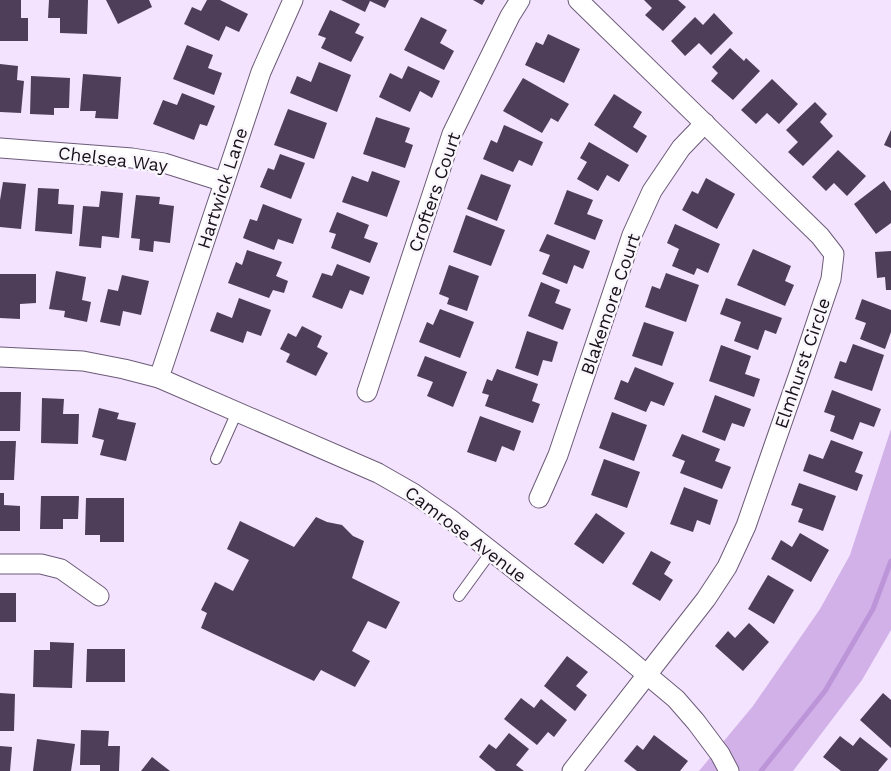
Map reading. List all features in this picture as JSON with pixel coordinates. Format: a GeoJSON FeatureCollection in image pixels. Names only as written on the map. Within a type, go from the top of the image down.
{"type":"FeatureCollection","features":[{"type":"Feature","properties":{"kind":"street","name":"Hartwick Lane"},"geometry":{"type":"LineString","coordinates":[[159,378],[261,72],[293,0]]}},
{"type":"Feature","properties":{"kind":"street","name":"Crofters Court"},"geometry":{"type":"LineString","coordinates":[[367,392],[452,134],[510,16],[520,0]]}},
{"type":"Feature","properties":{"kind":"street","name":"Elmhurst Circle"},"geometry":{"type":"LineString","coordinates":[[572,771],[648,676],[706,599],[727,567],[746,526],[831,279],[834,254],[820,236],[578,0]]}},
{"type":"Feature","properties":{"kind":"street","name":"Blakemore Court"},"geometry":{"type":"LineString","coordinates":[[539,498],[558,455],[632,235],[652,191],[681,148],[704,123]]}},
{"type":"Feature","properties":{"kind":"street","name":"Chelsea Way"},"geometry":{"type":"LineString","coordinates":[[0,148],[164,163],[224,182]]}},
{"type":"Feature","properties":{"kind":"street","name":"Camrose Avenue"},"geometry":{"type":"LineString","coordinates":[[0,357],[83,361],[159,378],[378,473],[421,498],[449,518],[676,699],[720,754],[729,771]]}},
{"type":"Feature","properties":{"kind":"street"},"geometry":{"type":"LineString","coordinates":[[0,564],[41,564],[61,569],[99,596]]}},
{"type":"Feature","properties":{"kind":"lane"},"geometry":{"type":"LineString","coordinates":[[216,459],[237,412]]}},
{"type":"Feature","properties":{"kind":"lane"},"geometry":{"type":"LineString","coordinates":[[459,596],[491,552]]}},
{"type":"Feature","properties":{"kind":"shaded area"},"geometry":{"type":"Polygon","coordinates":[[[891,429],[891,630],[862,680],[793,771],[699,771],[753,706],[820,609],[850,555],[891,429]]]}},
{"type":"Feature","properties":{"kind":"building"},"geometry":{"type":"Polygon","coordinates":[[[0,0],[21,0],[21,18],[28,18],[28,41],[0,41],[0,0]]]}},
{"type":"Feature","properties":{"kind":"building"},"geometry":{"type":"Polygon","coordinates":[[[49,0],[88,0],[87,34],[60,33],[60,18],[48,18],[49,0]]]}},
{"type":"Feature","properties":{"kind":"building"},"geometry":{"type":"Polygon","coordinates":[[[106,0],[149,0],[152,7],[118,24],[106,0]]]}},
{"type":"Feature","properties":{"kind":"building"},"geometry":{"type":"Polygon","coordinates":[[[207,0],[220,0],[248,14],[239,32],[226,26],[219,41],[184,24],[192,7],[201,11],[207,0]]]}},
{"type":"Feature","properties":{"kind":"building"},"geometry":{"type":"Polygon","coordinates":[[[341,0],[389,0],[385,8],[370,1],[365,12],[341,0]]]}},
{"type":"Feature","properties":{"kind":"building"},"geometry":{"type":"Polygon","coordinates":[[[473,0],[485,0],[482,5],[473,0]]]}},
{"type":"Feature","properties":{"kind":"building"},"geometry":{"type":"Polygon","coordinates":[[[644,0],[678,0],[686,7],[663,31],[645,15],[652,8],[644,0]]]}},
{"type":"Feature","properties":{"kind":"building"},"geometry":{"type":"Polygon","coordinates":[[[330,10],[360,24],[355,33],[364,37],[351,62],[321,48],[326,38],[318,35],[330,10]]]}},
{"type":"Feature","properties":{"kind":"building"},"geometry":{"type":"Polygon","coordinates":[[[714,13],[733,33],[711,55],[699,43],[685,56],[671,41],[695,17],[703,25],[714,13]]]}},
{"type":"Feature","properties":{"kind":"building"},"geometry":{"type":"Polygon","coordinates":[[[421,17],[447,30],[440,43],[454,51],[444,70],[404,50],[421,17]]]}},
{"type":"Feature","properties":{"kind":"building"},"geometry":{"type":"Polygon","coordinates":[[[548,34],[580,49],[564,83],[525,65],[536,42],[543,45],[548,34]]]}},
{"type":"Feature","properties":{"kind":"building"},"geometry":{"type":"Polygon","coordinates":[[[187,45],[213,55],[208,68],[222,73],[214,95],[173,79],[187,45]]]}},
{"type":"Feature","properties":{"kind":"building"},"geometry":{"type":"Polygon","coordinates":[[[730,48],[744,61],[746,58],[760,71],[733,100],[711,81],[718,73],[712,67],[730,48]]]}},
{"type":"Feature","properties":{"kind":"building"},"geometry":{"type":"Polygon","coordinates":[[[319,62],[351,75],[337,112],[290,93],[297,76],[311,82],[319,62]]]}},
{"type":"Feature","properties":{"kind":"building"},"geometry":{"type":"Polygon","coordinates":[[[0,64],[18,66],[17,80],[24,81],[21,113],[0,112],[0,64]]]}},
{"type":"Feature","properties":{"kind":"building"},"geometry":{"type":"Polygon","coordinates":[[[408,66],[440,81],[432,98],[420,91],[410,112],[379,97],[390,73],[402,79],[408,66]]]}},
{"type":"Feature","properties":{"kind":"building"},"geometry":{"type":"Polygon","coordinates":[[[83,74],[121,77],[118,119],[95,118],[96,111],[80,111],[83,74]]]}},
{"type":"Feature","properties":{"kind":"building"},"geometry":{"type":"Polygon","coordinates":[[[31,76],[70,78],[69,108],[54,108],[54,115],[30,114],[31,76]]]}},
{"type":"Feature","properties":{"kind":"building"},"geometry":{"type":"Polygon","coordinates":[[[523,78],[569,104],[558,122],[551,118],[542,133],[503,111],[523,78]]]}},
{"type":"Feature","properties":{"kind":"building"},"geometry":{"type":"Polygon","coordinates":[[[772,79],[798,104],[779,124],[767,113],[756,124],[741,110],[772,79]]]}},
{"type":"Feature","properties":{"kind":"building"},"geometry":{"type":"Polygon","coordinates":[[[182,93],[215,106],[207,126],[200,124],[194,140],[153,124],[163,100],[177,105],[182,93]]]}},
{"type":"Feature","properties":{"kind":"building"},"geometry":{"type":"Polygon","coordinates":[[[614,94],[642,112],[633,127],[647,136],[637,153],[594,125],[614,94]]]}},
{"type":"Feature","properties":{"kind":"building"},"geometry":{"type":"Polygon","coordinates":[[[815,102],[827,114],[820,122],[833,136],[803,166],[788,152],[798,142],[786,130],[815,102]]]}},
{"type":"Feature","properties":{"kind":"building"},"geometry":{"type":"Polygon","coordinates":[[[288,109],[327,123],[314,159],[274,145],[288,109]]]}},
{"type":"Feature","properties":{"kind":"building"},"geometry":{"type":"Polygon","coordinates":[[[376,117],[410,128],[405,142],[413,145],[405,168],[363,154],[376,117]]]}},
{"type":"Feature","properties":{"kind":"building"},"geometry":{"type":"Polygon","coordinates":[[[504,125],[543,142],[532,166],[519,160],[513,172],[483,159],[491,140],[497,143],[504,125]]]}},
{"type":"Feature","properties":{"kind":"building"},"geometry":{"type":"Polygon","coordinates":[[[891,130],[891,148],[884,145],[891,130]]]}},
{"type":"Feature","properties":{"kind":"building"},"geometry":{"type":"Polygon","coordinates":[[[589,142],[629,165],[619,182],[607,175],[598,191],[577,179],[587,162],[580,158],[589,142]]]}},
{"type":"Feature","properties":{"kind":"building"},"geometry":{"type":"Polygon","coordinates":[[[838,150],[866,176],[847,196],[834,183],[826,191],[812,177],[838,150]]]}},
{"type":"Feature","properties":{"kind":"building"},"geometry":{"type":"Polygon","coordinates":[[[280,154],[305,163],[291,199],[260,187],[268,168],[274,170],[280,154]]]}},
{"type":"Feature","properties":{"kind":"building"},"geometry":{"type":"Polygon","coordinates":[[[372,171],[400,181],[387,217],[342,202],[352,176],[368,182],[372,171]]]}},
{"type":"Feature","properties":{"kind":"building"},"geometry":{"type":"Polygon","coordinates":[[[481,174],[511,185],[497,221],[467,209],[481,174]]]}},
{"type":"Feature","properties":{"kind":"building"},"geometry":{"type":"Polygon","coordinates":[[[706,178],[735,194],[717,229],[682,210],[692,191],[698,194],[706,178]]]}},
{"type":"Feature","properties":{"kind":"building"},"geometry":{"type":"Polygon","coordinates":[[[884,181],[891,191],[891,223],[876,234],[854,204],[884,181]]]}},
{"type":"Feature","properties":{"kind":"building"},"geometry":{"type":"Polygon","coordinates":[[[3,182],[26,184],[21,229],[0,227],[0,200],[3,182]]]}},
{"type":"Feature","properties":{"kind":"building"},"geometry":{"type":"Polygon","coordinates":[[[38,188],[59,189],[58,204],[74,205],[72,234],[35,231],[38,188]]]}},
{"type":"Feature","properties":{"kind":"building"},"geometry":{"type":"Polygon","coordinates":[[[567,190],[593,200],[587,214],[603,220],[595,240],[554,224],[567,190]]]}},
{"type":"Feature","properties":{"kind":"building"},"geometry":{"type":"Polygon","coordinates":[[[101,191],[123,193],[119,238],[102,236],[101,248],[79,246],[83,206],[99,207],[101,191]]]}},
{"type":"Feature","properties":{"kind":"building"},"geometry":{"type":"Polygon","coordinates":[[[136,195],[160,197],[159,204],[174,206],[170,243],[154,241],[153,252],[139,250],[140,239],[131,238],[136,195]]]}},
{"type":"Feature","properties":{"kind":"building"},"geometry":{"type":"Polygon","coordinates":[[[263,204],[302,219],[293,244],[278,239],[274,250],[243,238],[250,219],[257,221],[263,204]]]}},
{"type":"Feature","properties":{"kind":"building"},"geometry":{"type":"Polygon","coordinates":[[[337,212],[369,225],[364,238],[378,243],[370,263],[331,248],[336,234],[329,232],[337,212]]]}},
{"type":"Feature","properties":{"kind":"building"},"geometry":{"type":"Polygon","coordinates":[[[466,215],[505,230],[491,266],[453,252],[466,215]]]}},
{"type":"Feature","properties":{"kind":"building"},"geometry":{"type":"Polygon","coordinates":[[[675,224],[720,244],[708,273],[697,268],[694,275],[672,266],[679,249],[667,243],[675,224]]]}},
{"type":"Feature","properties":{"kind":"building"},"geometry":{"type":"Polygon","coordinates":[[[547,234],[590,251],[583,269],[574,265],[567,284],[542,274],[550,255],[539,251],[547,234]]]}},
{"type":"Feature","properties":{"kind":"building"},"geometry":{"type":"Polygon","coordinates":[[[753,249],[791,266],[785,281],[794,285],[785,306],[737,285],[753,249]]]}},
{"type":"Feature","properties":{"kind":"building"},"geometry":{"type":"Polygon","coordinates":[[[247,250],[282,262],[276,276],[288,281],[284,293],[273,290],[269,298],[228,283],[236,262],[242,265],[247,250]]]}},
{"type":"Feature","properties":{"kind":"building"},"geometry":{"type":"Polygon","coordinates":[[[891,251],[891,290],[886,290],[885,277],[877,278],[875,252],[891,251]]]}},
{"type":"Feature","properties":{"kind":"building"},"geometry":{"type":"Polygon","coordinates":[[[337,264],[370,277],[363,295],[350,290],[342,309],[312,297],[322,273],[332,276],[337,264]]]}},
{"type":"Feature","properties":{"kind":"building"},"geometry":{"type":"Polygon","coordinates":[[[449,265],[479,276],[467,311],[447,304],[449,298],[439,294],[449,265]]]}},
{"type":"Feature","properties":{"kind":"building"},"geometry":{"type":"Polygon","coordinates":[[[56,271],[86,277],[82,300],[91,302],[87,322],[64,317],[65,311],[49,309],[56,271]]]}},
{"type":"Feature","properties":{"kind":"building"},"geometry":{"type":"Polygon","coordinates":[[[666,273],[699,285],[686,322],[645,307],[652,286],[660,289],[666,273]]]}},
{"type":"Feature","properties":{"kind":"building"},"geometry":{"type":"Polygon","coordinates":[[[0,274],[36,274],[36,303],[20,304],[20,319],[0,318],[0,274]]]}},
{"type":"Feature","properties":{"kind":"building"},"geometry":{"type":"Polygon","coordinates":[[[122,275],[149,281],[141,315],[123,311],[120,326],[100,322],[108,289],[118,291],[122,275]]]}},
{"type":"Feature","properties":{"kind":"building"},"geometry":{"type":"Polygon","coordinates":[[[541,282],[560,290],[555,303],[571,309],[563,330],[528,316],[541,282]]]}},
{"type":"Feature","properties":{"kind":"building"},"geometry":{"type":"Polygon","coordinates":[[[239,298],[271,310],[261,336],[247,331],[243,343],[210,331],[217,312],[232,318],[239,298]]]}},
{"type":"Feature","properties":{"kind":"building"},"geometry":{"type":"Polygon","coordinates":[[[726,298],[782,318],[776,334],[765,330],[758,350],[734,341],[741,322],[720,314],[726,298]]]}},
{"type":"Feature","properties":{"kind":"building"},"geometry":{"type":"Polygon","coordinates":[[[862,299],[891,310],[891,332],[885,349],[860,339],[866,323],[855,319],[862,299]]]}},
{"type":"Feature","properties":{"kind":"building"},"geometry":{"type":"Polygon","coordinates":[[[440,309],[474,322],[460,358],[419,342],[427,322],[433,325],[440,309]]]}},
{"type":"Feature","properties":{"kind":"building"},"geometry":{"type":"Polygon","coordinates":[[[644,322],[674,332],[662,366],[632,356],[644,322]]]}},
{"type":"Feature","properties":{"kind":"building"},"geometry":{"type":"Polygon","coordinates":[[[302,326],[322,336],[317,347],[328,353],[316,376],[286,362],[290,354],[280,349],[288,333],[296,337],[302,326]]]}},
{"type":"Feature","properties":{"kind":"building"},"geometry":{"type":"Polygon","coordinates":[[[527,331],[558,342],[552,362],[543,360],[538,376],[515,368],[527,331]]]}},
{"type":"Feature","properties":{"kind":"building"},"geometry":{"type":"Polygon","coordinates":[[[853,344],[884,355],[872,391],[834,378],[840,361],[846,363],[853,344]]]}},
{"type":"Feature","properties":{"kind":"building"},"geometry":{"type":"Polygon","coordinates":[[[721,345],[751,356],[745,374],[760,379],[754,397],[709,381],[721,345]]]}},
{"type":"Feature","properties":{"kind":"building"},"geometry":{"type":"Polygon","coordinates":[[[425,356],[467,372],[453,407],[427,396],[433,382],[417,376],[425,356]]]}},
{"type":"Feature","properties":{"kind":"building"},"geometry":{"type":"Polygon","coordinates":[[[635,367],[674,383],[664,406],[651,401],[646,412],[614,399],[621,380],[628,383],[635,367]]]}},
{"type":"Feature","properties":{"kind":"building"},"geometry":{"type":"Polygon","coordinates":[[[497,369],[538,384],[532,401],[540,404],[533,423],[485,406],[489,395],[482,393],[487,379],[492,381],[497,369]]]}},
{"type":"Feature","properties":{"kind":"building"},"geometry":{"type":"Polygon","coordinates":[[[832,390],[881,409],[874,427],[860,422],[853,440],[830,431],[835,416],[824,412],[832,390]]]}},
{"type":"Feature","properties":{"kind":"building"},"geometry":{"type":"Polygon","coordinates":[[[0,392],[21,392],[20,431],[0,431],[0,392]]]}},
{"type":"Feature","properties":{"kind":"building"},"geometry":{"type":"Polygon","coordinates":[[[715,395],[751,409],[744,427],[732,423],[725,441],[702,432],[715,395]]]}},
{"type":"Feature","properties":{"kind":"building"},"geometry":{"type":"Polygon","coordinates":[[[42,398],[64,399],[63,414],[79,414],[78,444],[41,443],[42,398]]]}},
{"type":"Feature","properties":{"kind":"building"},"geometry":{"type":"Polygon","coordinates":[[[99,408],[119,413],[117,419],[136,423],[126,461],[100,455],[104,440],[92,437],[99,408]]]}},
{"type":"Feature","properties":{"kind":"building"},"geometry":{"type":"Polygon","coordinates":[[[612,412],[647,425],[634,461],[599,448],[612,412]]]}},
{"type":"Feature","properties":{"kind":"building"},"geometry":{"type":"Polygon","coordinates":[[[480,416],[521,431],[514,451],[502,446],[496,462],[467,452],[480,416]]]}},
{"type":"Feature","properties":{"kind":"building"},"geometry":{"type":"Polygon","coordinates":[[[682,434],[720,449],[715,461],[731,467],[722,489],[680,473],[685,461],[672,456],[682,434]]]}},
{"type":"Feature","properties":{"kind":"building"},"geometry":{"type":"Polygon","coordinates":[[[831,440],[863,452],[855,472],[863,475],[857,491],[803,471],[809,454],[823,459],[831,440]]]}},
{"type":"Feature","properties":{"kind":"building"},"geometry":{"type":"Polygon","coordinates":[[[0,441],[16,441],[14,480],[0,480],[0,441]]]}},
{"type":"Feature","properties":{"kind":"building"},"geometry":{"type":"Polygon","coordinates":[[[604,459],[640,472],[627,508],[591,495],[604,459]]]}},
{"type":"Feature","properties":{"kind":"building"},"geometry":{"type":"Polygon","coordinates":[[[799,483],[836,496],[823,531],[798,522],[803,509],[791,505],[799,483]]]}},
{"type":"Feature","properties":{"kind":"building"},"geometry":{"type":"Polygon","coordinates":[[[684,487],[718,500],[710,525],[697,520],[693,532],[670,524],[684,487]]]}},
{"type":"Feature","properties":{"kind":"building"},"geometry":{"type":"Polygon","coordinates":[[[0,493],[4,493],[4,505],[20,506],[20,531],[0,531],[0,493]]]}},
{"type":"Feature","properties":{"kind":"building"},"geometry":{"type":"Polygon","coordinates":[[[41,496],[79,496],[78,519],[63,519],[63,529],[40,529],[41,496]]]}},
{"type":"Feature","properties":{"kind":"building"},"geometry":{"type":"Polygon","coordinates":[[[86,498],[124,498],[124,542],[100,542],[100,535],[85,535],[86,498]]]}},
{"type":"Feature","properties":{"kind":"building"},"geometry":{"type":"Polygon","coordinates":[[[596,513],[625,533],[603,564],[574,544],[596,513]]]}},
{"type":"Feature","properties":{"kind":"building"},"geometry":{"type":"Polygon","coordinates":[[[316,517],[327,522],[342,525],[353,536],[364,541],[352,578],[400,602],[386,629],[368,621],[352,651],[370,661],[355,687],[321,670],[314,681],[201,628],[207,613],[201,610],[215,582],[233,591],[249,560],[227,549],[240,521],[294,547],[316,517]]]}},
{"type":"Feature","properties":{"kind":"building"},"geometry":{"type":"Polygon","coordinates":[[[800,533],[829,550],[811,582],[771,559],[781,540],[792,547],[800,533]]]}},
{"type":"Feature","properties":{"kind":"building"},"geometry":{"type":"Polygon","coordinates":[[[651,551],[671,562],[664,574],[673,580],[660,601],[632,584],[651,551]]]}},
{"type":"Feature","properties":{"kind":"building"},"geometry":{"type":"Polygon","coordinates":[[[768,575],[794,590],[774,624],[748,609],[768,575]]]}},
{"type":"Feature","properties":{"kind":"building"},"geometry":{"type":"Polygon","coordinates":[[[0,593],[16,593],[16,622],[0,622],[0,593]]]}},
{"type":"Feature","properties":{"kind":"building"},"geometry":{"type":"Polygon","coordinates":[[[749,623],[769,642],[743,671],[715,646],[728,631],[735,638],[749,623]]]}},
{"type":"Feature","properties":{"kind":"building"},"geometry":{"type":"Polygon","coordinates":[[[50,642],[74,643],[72,688],[33,687],[34,650],[50,650],[50,642]]]}},
{"type":"Feature","properties":{"kind":"building"},"geometry":{"type":"Polygon","coordinates":[[[87,649],[125,649],[125,682],[86,682],[87,649]]]}},
{"type":"Feature","properties":{"kind":"building"},"geometry":{"type":"Polygon","coordinates":[[[567,656],[588,672],[576,686],[587,695],[575,711],[544,686],[567,656]]]}},
{"type":"Feature","properties":{"kind":"building"},"geometry":{"type":"Polygon","coordinates":[[[0,693],[15,694],[14,731],[0,731],[0,693]]]}},
{"type":"Feature","properties":{"kind":"building"},"geometry":{"type":"Polygon","coordinates":[[[883,693],[891,700],[891,748],[860,720],[883,693]]]}},
{"type":"Feature","properties":{"kind":"building"},"geometry":{"type":"Polygon","coordinates":[[[521,698],[534,708],[541,699],[567,720],[554,737],[548,732],[537,745],[504,719],[521,698]]]}},
{"type":"Feature","properties":{"kind":"building"},"geometry":{"type":"Polygon","coordinates":[[[81,730],[109,731],[108,746],[120,746],[119,771],[100,771],[100,765],[80,765],[81,730]]]}},
{"type":"Feature","properties":{"kind":"building"},"geometry":{"type":"Polygon","coordinates":[[[509,733],[529,749],[516,765],[524,771],[496,771],[479,757],[489,744],[496,749],[509,733]]]}},
{"type":"Feature","properties":{"kind":"building"},"geometry":{"type":"Polygon","coordinates":[[[654,735],[688,761],[680,771],[637,771],[624,761],[637,745],[643,750],[654,735]]]}},
{"type":"Feature","properties":{"kind":"building"},"geometry":{"type":"Polygon","coordinates":[[[840,736],[853,746],[860,737],[888,759],[878,771],[841,771],[823,757],[840,736]]]}},
{"type":"Feature","properties":{"kind":"building"},"geometry":{"type":"Polygon","coordinates":[[[37,739],[75,744],[71,771],[33,771],[37,739]]]}},
{"type":"Feature","properties":{"kind":"building"},"geometry":{"type":"Polygon","coordinates":[[[0,746],[12,747],[10,771],[0,771],[0,746]]]}},
{"type":"Feature","properties":{"kind":"building"},"geometry":{"type":"Polygon","coordinates":[[[152,757],[170,771],[141,771],[152,757]]]}},
{"type":"Feature","properties":{"kind":"waterway"},"geometry":{"type":"LineString","coordinates":[[761,771],[825,691],[873,609],[891,561]]}}]}
